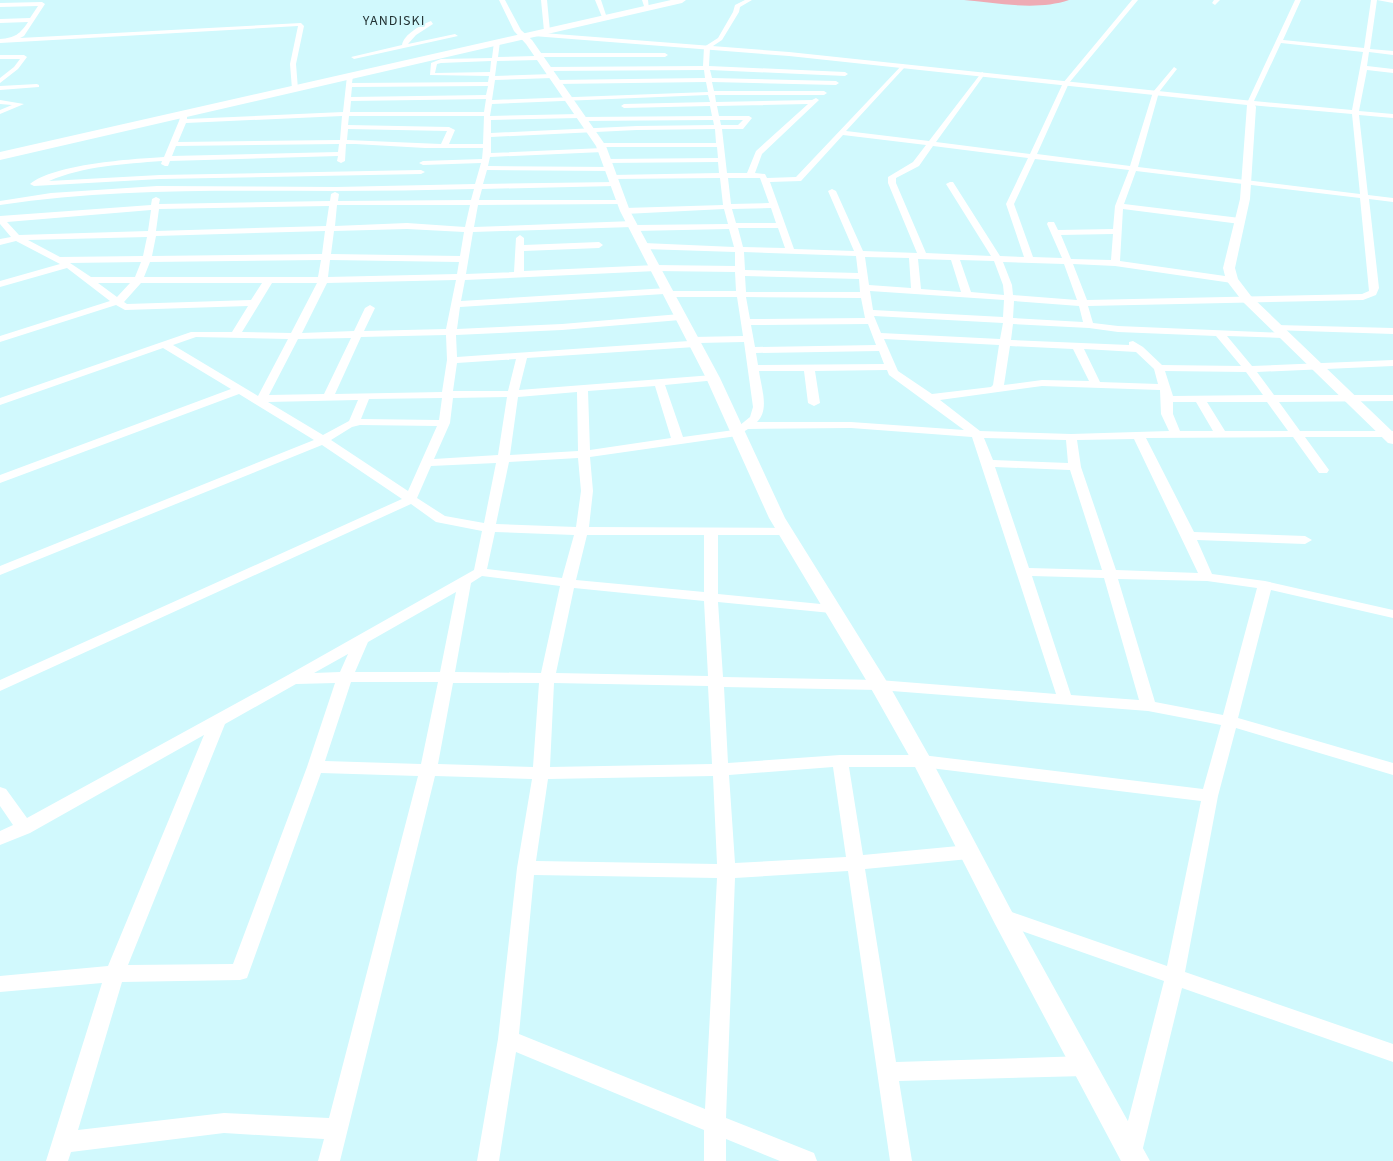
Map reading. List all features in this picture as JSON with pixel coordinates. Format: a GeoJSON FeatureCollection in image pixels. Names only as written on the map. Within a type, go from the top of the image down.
{"type":"FeatureCollection","features":[{"type":"Feature","properties":{"kind":"main road"},"geometry":{"type":"LineString","coordinates":[[0,156],[183,118],[295,89],[349,81],[420,57],[548,31],[605,17],[646,4],[682,0]]}},
{"type":"Feature","properties":{"kind":"street"},"geometry":{"type":"LineString","coordinates":[[502,0],[514,25],[528,35],[546,68],[580,113],[608,164],[628,216],[680,318],[741,430],[785,531],[922,761],[1003,917],[1133,1157]]}},
{"type":"Feature","properties":{"kind":"street"},"geometry":{"type":"LineString","coordinates":[[544,0],[548,31]]}},
{"type":"Feature","properties":{"kind":"street"},"geometry":{"type":"LineString","coordinates":[[598,0],[605,17]]}},
{"type":"Feature","properties":{"kind":"street"},"geometry":{"type":"LineString","coordinates":[[706,47],[720,39],[736,12],[737,6],[749,0]]}},
{"type":"Feature","properties":{"kind":"street"},"geometry":{"type":"LineString","coordinates":[[1029,259],[1010,204],[1066,83],[1135,0]]}},
{"type":"Feature","properties":{"kind":"street"},"geometry":{"type":"LineString","coordinates":[[1298,0],[1250,103],[1252,107],[1245,199],[1229,268],[1232,280],[1247,299],[1391,436]]}},
{"type":"Feature","properties":{"kind":"street"},"geometry":{"type":"LineString","coordinates":[[457,304],[668,293],[741,294],[865,291],[916,291],[1084,303],[1363,297],[1373,293],[1355,112],[1367,51],[1374,0]]}},
{"type":"Feature","properties":{"kind":"street"},"geometry":{"type":"LineString","coordinates":[[1379,0],[1393,1]]}},
{"type":"Feature","properties":{"kind":"street"},"geometry":{"type":"LineString","coordinates":[[0,5],[42,4],[30,24],[24,29],[22,35],[9,41]]}},
{"type":"Feature","properties":{"kind":"street"},"geometry":{"type":"LineString","coordinates":[[0,21],[31,20]]}},
{"type":"Feature","properties":{"kind":"street"},"geometry":{"type":"LineString","coordinates":[[408,49],[405,42],[421,28],[432,23]]}},
{"type":"Feature","properties":{"kind":"street"},"geometry":{"type":"LineString","coordinates":[[0,41],[299,24],[301,26],[294,64],[295,89]]}},
{"type":"Feature","properties":{"kind":"street"},"geometry":{"type":"LineString","coordinates":[[16,30],[24,29]]}},
{"type":"Feature","properties":{"kind":"street"},"geometry":{"type":"LineString","coordinates":[[528,35],[706,47],[857,61],[1250,103],[1393,116]]}},
{"type":"Feature","properties":{"kind":"street"},"geometry":{"type":"LineString","coordinates":[[354,57],[408,49],[455,36]]}},
{"type":"Feature","properties":{"kind":"street"},"geometry":{"type":"LineString","coordinates":[[1280,41],[1393,53]]}},
{"type":"Feature","properties":{"kind":"street"},"geometry":{"type":"LineString","coordinates":[[0,686],[410,500],[444,423],[452,360],[451,332],[466,259],[474,204],[486,157],[487,116],[497,42]]}},
{"type":"Feature","properties":{"kind":"street"},"geometry":{"type":"LineString","coordinates":[[632,55],[639,43]]}},
{"type":"Feature","properties":{"kind":"street"},"geometry":{"type":"LineString","coordinates":[[666,45],[664,68],[672,81]]}},
{"type":"Feature","properties":{"kind":"street"},"geometry":{"type":"LineString","coordinates":[[706,47],[706,68],[718,128],[728,208],[738,250],[741,294],[759,407],[755,418],[741,430]]}},
{"type":"Feature","properties":{"kind":"street"},"geometry":{"type":"LineString","coordinates":[[261,401],[296,336],[323,280],[342,154],[349,81],[391,85],[491,79],[546,68],[632,55],[665,56]]}},
{"type":"Feature","properties":{"kind":"street"},"geometry":{"type":"LineString","coordinates":[[0,57],[24,57],[0,81]]}},
{"type":"Feature","properties":{"kind":"street"},"geometry":{"type":"LineString","coordinates":[[491,79],[432,74],[434,63],[436,62],[494,59],[546,68],[672,81],[837,83]]}},
{"type":"Feature","properties":{"kind":"street"},"geometry":{"type":"LineString","coordinates":[[750,175],[759,153],[837,83],[857,61]]}},
{"type":"Feature","properties":{"kind":"street"},"geometry":{"type":"LineString","coordinates":[[765,180],[798,179],[903,66]]}},
{"type":"Feature","properties":{"kind":"street"},"geometry":{"type":"LineString","coordinates":[[5,67],[16,67]]}},
{"type":"Feature","properties":{"kind":"street"},"geometry":{"type":"LineString","coordinates":[[546,68],[706,68],[845,74]]}},
{"type":"Feature","properties":{"kind":"street"},"geometry":{"type":"LineString","coordinates":[[1364,68],[1393,71]]}},
{"type":"Feature","properties":{"kind":"street"},"geometry":{"type":"LineString","coordinates":[[1115,263],[1119,206],[1133,169],[1156,92],[1174,69]]}},
{"type":"Feature","properties":{"kind":"street"},"geometry":{"type":"LineString","coordinates":[[916,291],[917,255],[892,183],[892,177],[916,164],[982,74]]}},
{"type":"Feature","properties":{"kind":"street"},"geometry":{"type":"LineString","coordinates":[[388,99],[391,85]]}},
{"type":"Feature","properties":{"kind":"street"},"geometry":{"type":"LineString","coordinates":[[0,88],[37,86]]}},
{"type":"Feature","properties":{"kind":"street"},"geometry":{"type":"LineString","coordinates":[[488,135],[580,113],[711,93],[777,91],[824,93]]}},
{"type":"Feature","properties":{"kind":"street"},"geometry":{"type":"LineString","coordinates":[[0,339],[119,301],[139,279],[147,258],[160,177],[183,118],[347,114],[487,116],[580,113],[749,118],[740,127],[718,128],[580,113],[489,99],[348,99]]}},
{"type":"Feature","properties":{"kind":"street"},"geometry":{"type":"LineString","coordinates":[[0,102],[21,104],[0,112]]}},
{"type":"Feature","properties":{"kind":"street"},"geometry":{"type":"LineString","coordinates":[[613,106],[814,102]]}},
{"type":"Feature","properties":{"kind":"street"},"geometry":{"type":"LineString","coordinates":[[345,127],[449,129],[451,130],[444,146]]}},
{"type":"Feature","properties":{"kind":"street"},"geometry":{"type":"LineString","coordinates":[[842,133],[1393,200]]}},
{"type":"Feature","properties":{"kind":"street"},"geometry":{"type":"LineString","coordinates":[[174,144],[343,142],[444,146],[486,157],[608,164],[722,160]]}},
{"type":"Feature","properties":{"kind":"street"},"geometry":{"type":"LineString","coordinates":[[0,203],[51,195],[157,188],[336,189],[480,185],[720,145]]}},
{"type":"Feature","properties":{"kind":"street"},"geometry":{"type":"LineString","coordinates":[[417,203],[425,146]]}},
{"type":"Feature","properties":{"kind":"street"},"geometry":{"type":"LineString","coordinates":[[342,154],[168,158],[120,162],[70,172],[44,179],[34,184],[160,177],[420,172]]}},
{"type":"Feature","properties":{"kind":"street"},"geometry":{"type":"LineString","coordinates":[[423,163],[486,157],[608,164],[724,175],[762,176],[791,252]]}},
{"type":"Feature","properties":{"kind":"street"},"geometry":{"type":"LineString","coordinates":[[950,184],[997,257],[1009,290],[1008,320],[998,386],[994,390]]}},
{"type":"Feature","properties":{"kind":"street"},"geometry":{"type":"LineString","coordinates":[[832,191],[860,254],[870,317],[893,373],[930,398],[976,434],[988,463],[1064,700]]}},
{"type":"Feature","properties":{"kind":"street"},"geometry":{"type":"LineString","coordinates":[[0,219],[154,208],[334,203],[417,203],[474,204],[628,216],[733,227],[781,225]]}},
{"type":"Feature","properties":{"kind":"street"},"geometry":{"type":"LineString","coordinates":[[0,242],[17,238],[152,232],[407,226],[470,230],[518,230],[628,216],[773,205]]}},
{"type":"Feature","properties":{"kind":"street"},"geometry":{"type":"LineString","coordinates":[[1119,206],[1240,221]]}},
{"type":"Feature","properties":{"kind":"street"},"geometry":{"type":"LineString","coordinates":[[0,219],[17,238],[68,265],[125,307],[254,303]]}},
{"type":"Feature","properties":{"kind":"street"},"geometry":{"type":"LineString","coordinates":[[1089,325],[1084,303],[1053,229],[1116,231]]}},
{"type":"Feature","properties":{"kind":"street"},"geometry":{"type":"LineString","coordinates":[[518,230],[520,231],[519,275]]}},
{"type":"Feature","properties":{"kind":"street"},"geometry":{"type":"LineString","coordinates":[[520,248],[599,245]]}},
{"type":"Feature","properties":{"kind":"street"},"geometry":{"type":"LineString","coordinates":[[644,246],[997,257],[1115,263],[1232,280]]}},
{"type":"Feature","properties":{"kind":"street"},"geometry":{"type":"LineString","coordinates":[[954,256],[967,296]]}},
{"type":"Feature","properties":{"kind":"street"},"geometry":{"type":"LineString","coordinates":[[58,260],[327,257],[466,259]]}},
{"type":"Feature","properties":{"kind":"street"},"geometry":{"type":"LineString","coordinates":[[0,284],[68,265]]}},
{"type":"Feature","properties":{"kind":"street"},"geometry":{"type":"LineString","coordinates":[[88,280],[268,281],[461,278],[656,268],[863,276]]}},
{"type":"Feature","properties":{"kind":"street"},"geometry":{"type":"LineString","coordinates":[[235,335],[268,281]]}},
{"type":"Feature","properties":{"kind":"street"},"geometry":{"type":"LineString","coordinates":[[328,397],[370,308]]}},
{"type":"Feature","properties":{"kind":"street"},"geometry":{"type":"LineString","coordinates":[[745,322],[870,317],[1008,320],[1089,325],[1118,330],[1219,333],[1393,331]]}},
{"type":"Feature","properties":{"kind":"street"},"geometry":{"type":"LineString","coordinates":[[0,402],[195,334],[296,336],[451,332],[562,327],[680,318]]}},
{"type":"Feature","properties":{"kind":"street"},"geometry":{"type":"LineString","coordinates":[[1118,330],[1159,368],[1168,399],[1167,414],[1176,434]]}},
{"type":"Feature","properties":{"kind":"street"},"geometry":{"type":"LineString","coordinates":[[1219,333],[1249,369],[1323,470]]}},
{"type":"Feature","properties":{"kind":"street"},"geometry":{"type":"LineString","coordinates":[[877,336],[1139,349]]}},
{"type":"Feature","properties":{"kind":"street"},"geometry":{"type":"LineString","coordinates":[[452,360],[694,342],[882,348]]}},
{"type":"Feature","properties":{"kind":"street"},"geometry":{"type":"LineString","coordinates":[[165,345],[323,440],[441,519],[487,528],[785,531]]}},
{"type":"Feature","properties":{"kind":"street"},"geometry":{"type":"LineString","coordinates":[[1077,346],[1095,383]]}},
{"type":"Feature","properties":{"kind":"street"},"geometry":{"type":"LineString","coordinates":[[480,572],[522,355]]}},
{"type":"Feature","properties":{"kind":"street"},"geometry":{"type":"LineString","coordinates":[[1159,368],[1249,369],[1393,363]]}},
{"type":"Feature","properties":{"kind":"street"},"geometry":{"type":"LineString","coordinates":[[752,368],[890,367]]}},
{"type":"Feature","properties":{"kind":"street"},"geometry":{"type":"LineString","coordinates":[[809,368],[814,403]]}},
{"type":"Feature","properties":{"kind":"street"},"geometry":{"type":"LineString","coordinates":[[261,401],[328,397],[513,394],[713,378]]}},
{"type":"Feature","properties":{"kind":"street"},"geometry":{"type":"LineString","coordinates":[[659,382],[678,442]]}},
{"type":"Feature","properties":{"kind":"street"},"geometry":{"type":"LineString","coordinates":[[930,398],[1042,383],[1095,383],[1165,387]]}},
{"type":"Feature","properties":{"kind":"street"},"geometry":{"type":"LineString","coordinates":[[488,1161],[508,1039],[526,868],[540,773],[547,678],[582,530],[588,490],[584,454],[582,389]]}},
{"type":"Feature","properties":{"kind":"street"},"geometry":{"type":"LineString","coordinates":[[0,479],[239,390]]}},
{"type":"Feature","properties":{"kind":"street"},"geometry":{"type":"LineString","coordinates":[[354,423],[366,396]]}},
{"type":"Feature","properties":{"kind":"street"},"geometry":{"type":"LineString","coordinates":[[1168,399],[1393,398]]}},
{"type":"Feature","properties":{"kind":"street"},"geometry":{"type":"LineString","coordinates":[[1200,399],[1221,434]]}},
{"type":"Feature","properties":{"kind":"street"},"geometry":{"type":"LineString","coordinates":[[0,571],[323,440],[354,423],[444,423]]}},
{"type":"Feature","properties":{"kind":"street"},"geometry":{"type":"LineString","coordinates":[[426,463],[584,454],[678,442],[741,430],[851,425],[976,434],[1071,437],[1176,434],[1391,436]]}},
{"type":"Feature","properties":{"kind":"street"},"geometry":{"type":"LineString","coordinates":[[1139,436],[1190,536],[1207,577]]}},
{"type":"Feature","properties":{"kind":"street"},"geometry":{"type":"LineString","coordinates":[[1071,437],[1075,467],[1110,574],[1148,706]]}},
{"type":"Feature","properties":{"kind":"street"},"geometry":{"type":"LineString","coordinates":[[988,463],[1075,467]]}},
{"type":"Feature","properties":{"kind":"street"},"geometry":{"type":"LineString","coordinates":[[711,531],[711,596],[726,871],[715,1161]]}},
{"type":"Feature","properties":{"kind":"street"},"geometry":{"type":"LineString","coordinates":[[1190,536],[1305,540]]}},
{"type":"Feature","properties":{"kind":"street"},"geometry":{"type":"LineString","coordinates":[[0,838],[24,828],[218,721],[480,572],[568,583],[831,609]]}},
{"type":"Feature","properties":{"kind":"street"},"geometry":{"type":"LineString","coordinates":[[1024,572],[1207,577],[1265,585],[1393,614]]}},
{"type":"Feature","properties":{"kind":"street"},"geometry":{"type":"LineString","coordinates":[[329,1161],[428,771],[465,580]]}},
{"type":"Feature","properties":{"kind":"street"},"geometry":{"type":"LineString","coordinates":[[1133,1157],[1175,976],[1210,796],[1265,585]]}},
{"type":"Feature","properties":{"kind":"street"},"geometry":{"type":"LineString","coordinates":[[0,984],[116,974],[240,972],[315,767],[345,677],[362,640]]}},
{"type":"Feature","properties":{"kind":"street"},"geometry":{"type":"LineString","coordinates":[[293,679],[447,677],[716,680],[879,686],[1148,706],[1229,721],[1393,769]]}},
{"type":"Feature","properties":{"kind":"street"},"geometry":{"type":"LineString","coordinates":[[218,721],[116,974],[60,1151],[224,1122],[337,1129]]}},
{"type":"Feature","properties":{"kind":"street"},"geometry":{"type":"LineString","coordinates":[[315,767],[540,773],[720,770],[840,761],[922,761],[1210,796]]}},
{"type":"Feature","properties":{"kind":"street"},"geometry":{"type":"LineString","coordinates":[[840,761],[901,1161]]}},
{"type":"Feature","properties":{"kind":"street"},"geometry":{"type":"LineString","coordinates":[[0,794],[24,828]]}},
{"type":"Feature","properties":{"kind":"street"},"geometry":{"type":"LineString","coordinates":[[526,868],[726,871],[856,863],[969,852]]}},
{"type":"Feature","properties":{"kind":"street"},"geometry":{"type":"LineString","coordinates":[[1003,917],[1393,1054]]}},
{"type":"Feature","properties":{"kind":"street"},"geometry":{"type":"LineString","coordinates":[[508,1039],[806,1161]]}},
{"type":"Feature","properties":{"kind":"street"},"geometry":{"type":"LineString","coordinates":[[887,1072],[1085,1066]]}},
{"type":"Feature","properties":{"kind":"shaded area"},"geometry":{"type":"Polygon","coordinates":[[[964,0],[1069,0],[1030,6],[964,0]]]}},
{"type":"Feature","properties":{"kind":"district","name":"YANDISKI"},"geometry":{"type":"Point","coordinates":[394,20]}}]}
